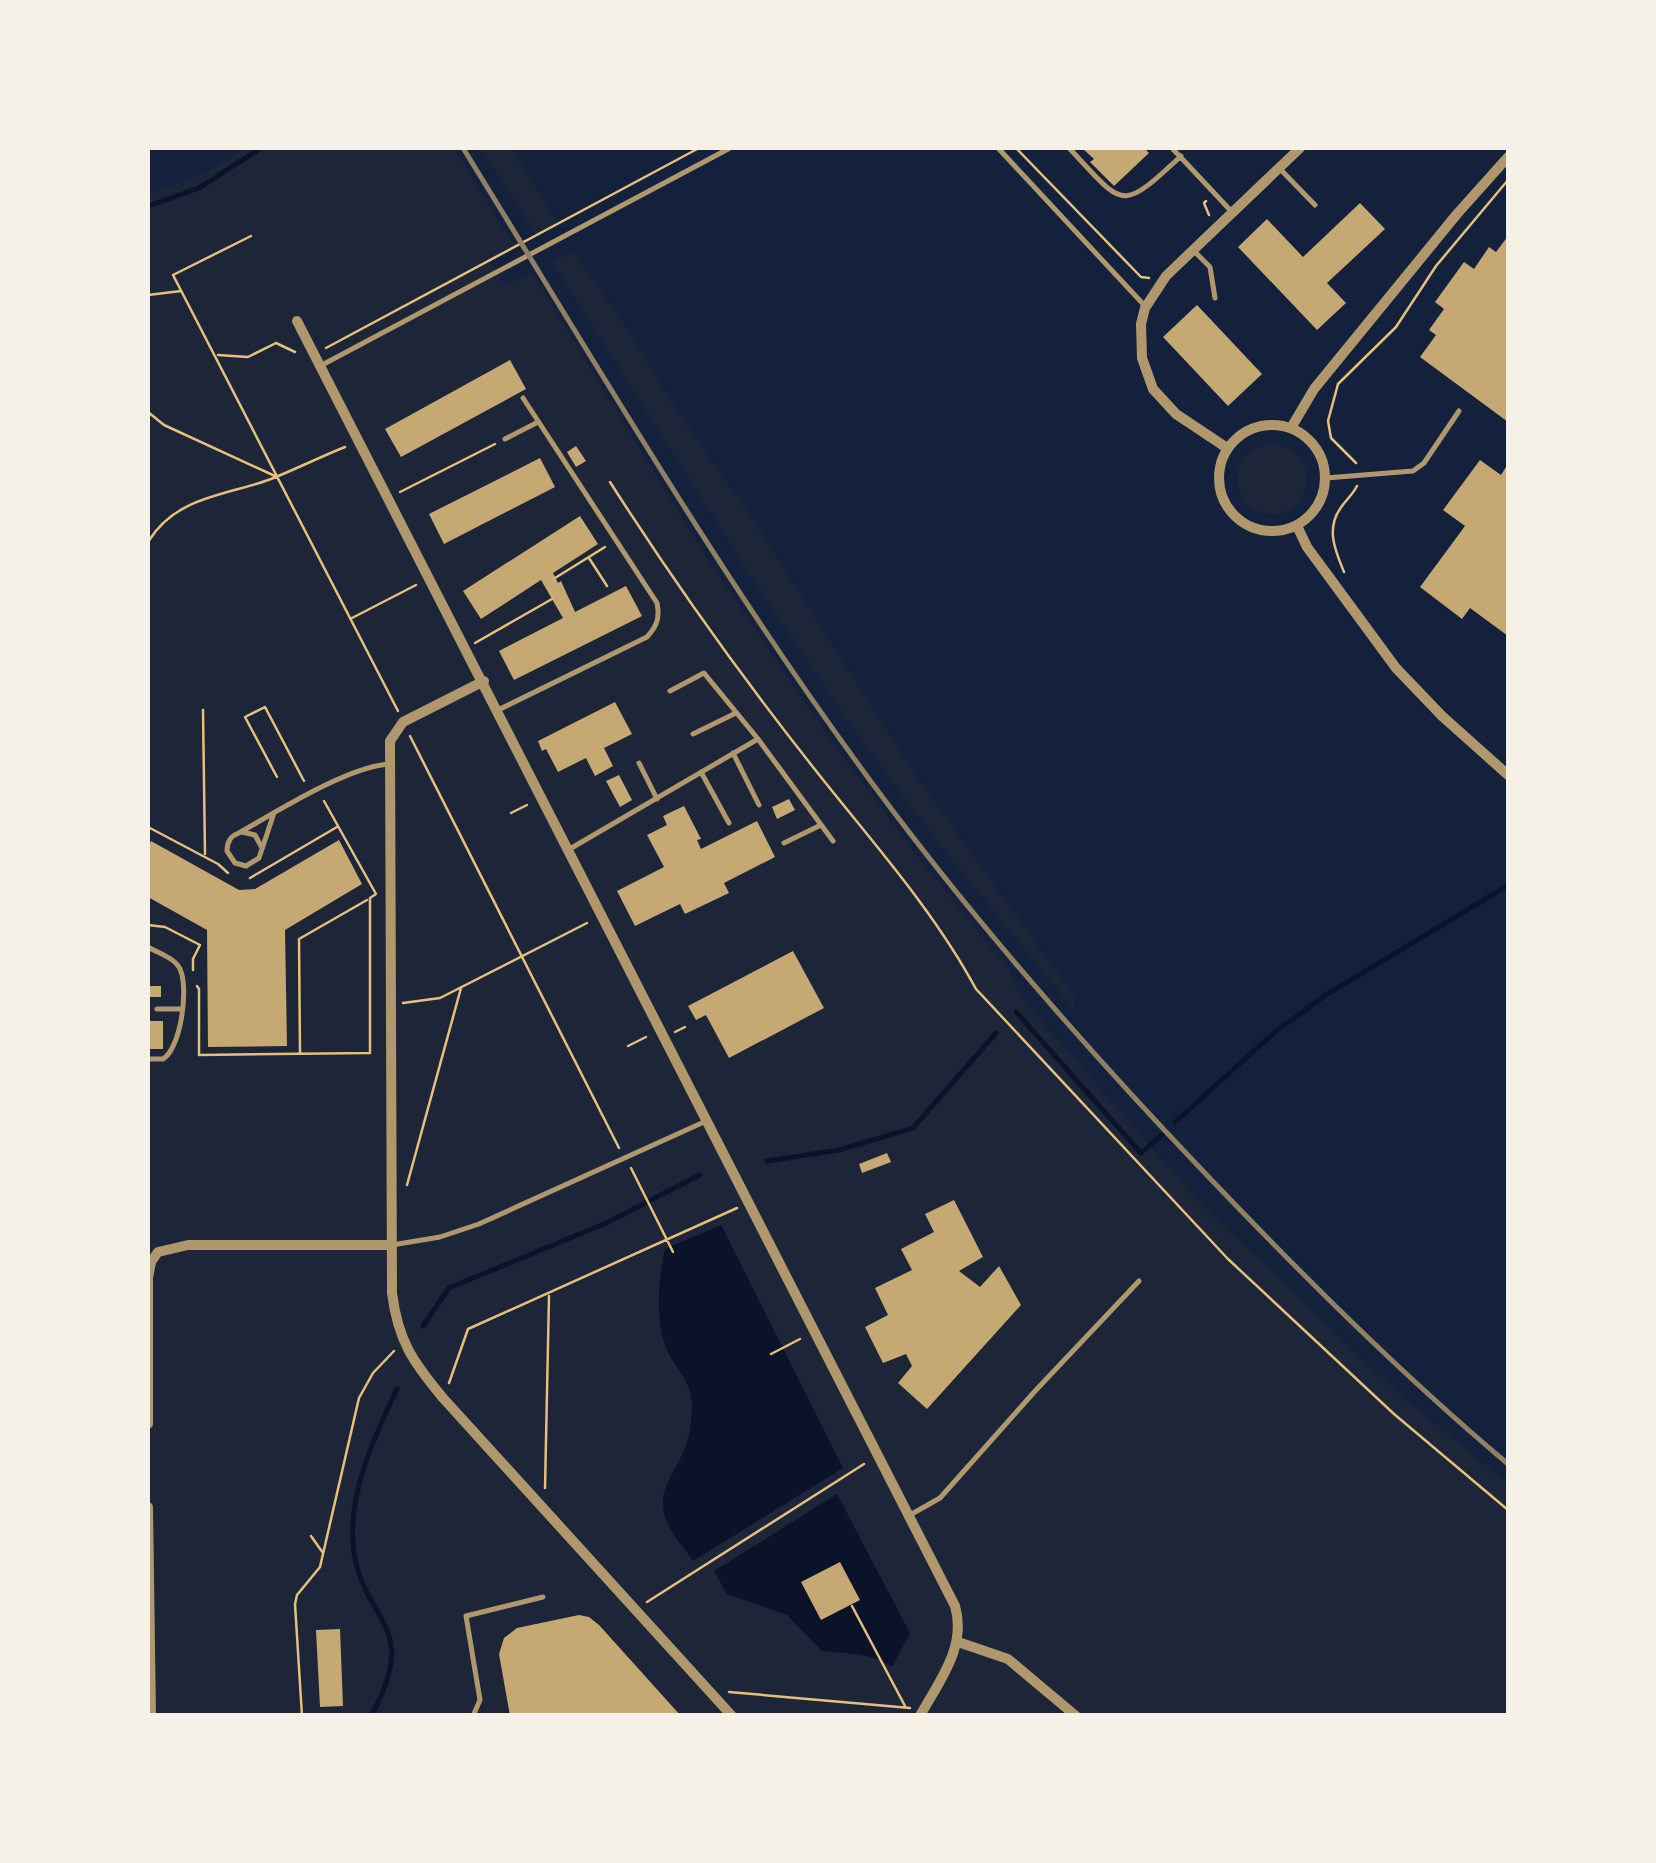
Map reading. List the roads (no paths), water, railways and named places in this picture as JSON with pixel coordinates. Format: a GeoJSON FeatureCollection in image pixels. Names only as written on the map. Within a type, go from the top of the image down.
{"type":"FeatureCollection","features":[{"type":"Feature","properties":{"kind":"street"},"geometry":{"type":"LineString","coordinates":[[1227,448],[1176,414],[1153,390],[1140,347],[1145,308],[1166,276],[1300,148]]}},
{"type":"Feature","properties":{"kind":"street"},"geometry":{"type":"LineString","coordinates":[[1291,428],[1314,389],[1508,157]]}},
{"type":"Feature","properties":{"kind":"street"},"geometry":{"type":"LineString","coordinates":[[298,320],[955,1606],[960,1622],[958,1642],[922,1712]]}},
{"type":"Feature","properties":{"kind":"street"},"geometry":{"type":"LineString","coordinates":[[1277,425],[1302,434],[1320,453],[1326,478],[1322,497],[1312,514],[1281,532],[1264,532],[1233,516],[1220,490],[1221,462],[1227,448],[1249,430],[1277,425]]}},
{"type":"Feature","properties":{"kind":"street"},"geometry":{"type":"LineString","coordinates":[[1297,526],[1307,547],[1396,668],[1442,716],[1508,774]]}},
{"type":"Feature","properties":{"kind":"street"},"geometry":{"type":"LineString","coordinates":[[484,682],[404,722],[390,741],[392,1294],[402,1342],[443,1398],[732,1716]]}},
{"type":"Feature","properties":{"kind":"street"},"geometry":{"type":"LineString","coordinates":[[148,1424],[148,1278],[152,1251],[188,1246],[392,1246]]}},
{"type":"Feature","properties":{"kind":"street"},"geometry":{"type":"LineString","coordinates":[[148,1507],[151,1716]]}},
{"type":"Feature","properties":{"kind":"street"},"geometry":{"type":"LineString","coordinates":[[958,1642],[1008,1659],[1076,1716]]}},
{"type":"Feature","properties":{"kind":"lane"},"geometry":{"type":"LineString","coordinates":[[322,366],[730,148]]}},
{"type":"Feature","properties":{"kind":"lane"},"geometry":{"type":"LineString","coordinates":[[998,148],[1126,282],[1145,308]]}},
{"type":"Feature","properties":{"kind":"lane"},"geometry":{"type":"LineString","coordinates":[[1068,148],[1109,190],[1127,197],[1142,192],[1181,156]]}},
{"type":"Feature","properties":{"kind":"lane"},"geometry":{"type":"LineString","coordinates":[[1172,148],[1232,212]]}},
{"type":"Feature","properties":{"kind":"lane"},"geometry":{"type":"LineString","coordinates":[[1279,168],[1315,205]]}},
{"type":"Feature","properties":{"kind":"lane"},"geometry":{"type":"LineString","coordinates":[[1193,250],[1210,267],[1215,298]]}},
{"type":"Feature","properties":{"kind":"lane"},"geometry":{"type":"LineString","coordinates":[[498,710],[647,637],[655,629],[659,612],[657,603],[524,398]]}},
{"type":"Feature","properties":{"kind":"lane"},"geometry":{"type":"LineString","coordinates":[[1326,478],[1414,472],[1424,464],[1459,411]]}},
{"type":"Feature","properties":{"kind":"lane"},"geometry":{"type":"LineString","coordinates":[[505,439],[539,422]]}},
{"type":"Feature","properties":{"kind":"lane"},"geometry":{"type":"LineString","coordinates":[[670,691],[704,673],[833,841]]}},
{"type":"Feature","properties":{"kind":"lane"},"geometry":{"type":"LineString","coordinates":[[694,734],[737,712]]}},
{"type":"Feature","properties":{"kind":"lane"},"geometry":{"type":"LineString","coordinates":[[568,850],[758,739]]}},
{"type":"Feature","properties":{"kind":"lane"},"geometry":{"type":"LineString","coordinates":[[733,753],[759,805]]}},
{"type":"Feature","properties":{"kind":"lane"},"geometry":{"type":"LineString","coordinates":[[640,763],[657,798]]}},
{"type":"Feature","properties":{"kind":"lane"},"geometry":{"type":"LineString","coordinates":[[274,813],[262,850],[251,865],[235,864],[227,846],[239,832],[274,813],[318,790],[367,767],[390,764]]}},
{"type":"Feature","properties":{"kind":"lane"},"geometry":{"type":"LineString","coordinates":[[701,772],[728,823]]}},
{"type":"Feature","properties":{"kind":"lane"},"geometry":{"type":"LineString","coordinates":[[784,843],[821,825]]}},
{"type":"Feature","properties":{"kind":"lane"},"geometry":{"type":"LineString","coordinates":[[239,832],[254,835],[262,850]]}},
{"type":"Feature","properties":{"kind":"lane"},"geometry":{"type":"LineString","coordinates":[[148,948],[175,962],[181,970],[182,1009],[170,1055],[148,1059]]}},
{"type":"Feature","properties":{"kind":"lane"},"geometry":{"type":"LineString","coordinates":[[157,1009],[182,1009]]}},
{"type":"Feature","properties":{"kind":"lane"},"geometry":{"type":"LineString","coordinates":[[392,1246],[479,1224],[707,1120]]}},
{"type":"Feature","properties":{"kind":"lane"},"geometry":{"type":"LineString","coordinates":[[910,1515],[940,1498],[1140,1281]]}},
{"type":"Feature","properties":{"kind":"lane"},"geometry":{"type":"LineString","coordinates":[[472,1716],[480,1700],[466,1616],[543,1597]]}},
{"type":"Feature","properties":{"kind":"waterway"},"geometry":{"type":"LineString","coordinates":[[148,206],[199,188],[261,148]]}},
{"type":"Feature","properties":{"kind":"waterway"},"geometry":{"type":"LineString","coordinates":[[1175,1122],[1275,1032],[1326,995],[1508,885]]}},
{"type":"Feature","properties":{"kind":"waterway"},"geometry":{"type":"LineString","coordinates":[[1016,1012],[1141,1153],[1162,1135]]}},
{"type":"Feature","properties":{"kind":"waterway"},"geometry":{"type":"LineString","coordinates":[[767,1161],[839,1150],[913,1128],[996,1033]]}},
{"type":"Feature","properties":{"kind":"waterway"},"geometry":{"type":"LineString","coordinates":[[423,1326],[449,1288],[604,1224],[700,1175]]}},
{"type":"Feature","properties":{"kind":"waterway"},"geometry":{"type":"LineString","coordinates":[[371,1716],[386,1685],[390,1641],[358,1570],[353,1523],[365,1464],[397,1389]]}},
{"type":"Feature","properties":{"kind":"railway"},"geometry":{"type":"LineString","coordinates":[[463,148],[763,628],[872,783],[950,884],[1158,1124],[1313,1284],[1508,1464]]}}]}
